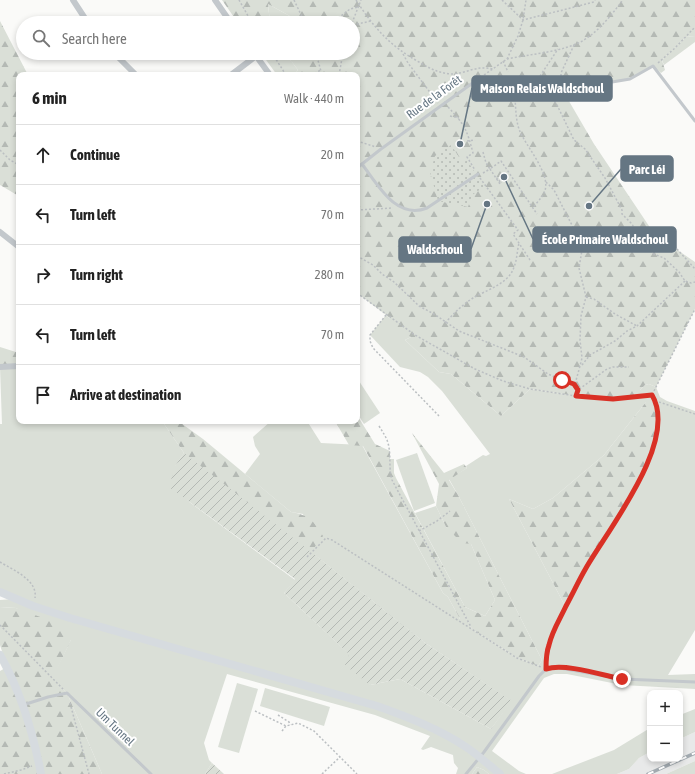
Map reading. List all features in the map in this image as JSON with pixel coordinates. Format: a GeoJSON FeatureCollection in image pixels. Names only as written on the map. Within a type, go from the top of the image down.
{"type":"FeatureCollection","features":[{"type":"Feature","properties":{"kind":"main road"},"geometry":{"type":"LineString","coordinates":[[0,592],[33,606],[402,715],[449,736],[480,757],[500,774]]}},
{"type":"Feature","properties":{"kind":"main road"},"geometry":{"type":"LineString","coordinates":[[0,600],[16,599]]}},
{"type":"Feature","properties":{"kind":"main road"},"geometry":{"type":"LineString","coordinates":[[0,655],[23,705],[34,740],[41,774]]}},
{"type":"Feature","properties":{"kind":"street"},"geometry":{"type":"LineString","coordinates":[[73,0],[83,16]]}},
{"type":"Feature","properties":{"kind":"street"},"geometry":{"type":"LineString","coordinates":[[215,0],[226,16]]}},
{"type":"Feature","properties":{"kind":"street"},"geometry":{"type":"LineString","coordinates":[[121,60],[133,72]]}},
{"type":"Feature","properties":{"kind":"street"},"geometry":{"type":"LineString","coordinates":[[234,72],[248,60]]}},
{"type":"Feature","properties":{"kind":"street"},"geometry":{"type":"LineString","coordinates":[[259,60],[268,72]]}},
{"type":"Feature","properties":{"kind":"street"},"geometry":{"type":"LineString","coordinates":[[0,232],[16,245]]}},
{"type":"Feature","properties":{"kind":"street"},"geometry":{"type":"LineString","coordinates":[[0,366],[16,366]]}},
{"type":"Feature","properties":{"kind":"lane"},"geometry":{"type":"LineString","coordinates":[[653,66],[695,121]]}},
{"type":"Feature","properties":{"kind":"lane","name":"Rue de la Forêt"},"geometry":{"type":"LineString","coordinates":[[362,164],[474,82],[510,78],[538,78],[561,84],[600,84],[630,79],[653,66]]}},
{"type":"Feature","properties":{"kind":"lane"},"geometry":{"type":"LineString","coordinates":[[362,164],[389,199],[401,208],[411,211],[419,211],[427,208],[478,174]]}},
{"type":"Feature","properties":{"kind":"lane"},"geometry":{"type":"LineString","coordinates":[[546,669],[547,651],[555,628],[586,568],[631,496],[650,459],[658,430],[658,414],[655,400],[652,395]]}},
{"type":"Feature","properties":{"kind":"lane"},"geometry":{"type":"LineString","coordinates":[[466,774],[539,676],[546,669],[554,667],[565,668],[622,679],[695,682]]}},
{"type":"Feature","properties":{"kind":"lane"},"geometry":{"type":"LineString","coordinates":[[23,705],[67,693]]}},
{"type":"Feature","properties":{"kind":"lane","name":"Um Tunnel"},"geometry":{"type":"LineString","coordinates":[[67,693],[151,774]]}},
{"type":"Feature","properties":{"kind":"path"},"geometry":{"type":"LineString","coordinates":[[239,0],[248,16]]}},
{"type":"Feature","properties":{"kind":"path"},"geometry":{"type":"LineString","coordinates":[[294,0],[302,16]]}},
{"type":"Feature","properties":{"kind":"path"},"geometry":{"type":"LineString","coordinates":[[356,0],[371,21],[391,44],[403,53],[433,70],[453,74],[482,68],[493,68]]}},
{"type":"Feature","properties":{"kind":"path"},"geometry":{"type":"LineString","coordinates":[[355,16],[361,0]]}},
{"type":"Feature","properties":{"kind":"path"},"geometry":{"type":"LineString","coordinates":[[502,0],[523,20]]}},
{"type":"Feature","properties":{"kind":"path"},"geometry":{"type":"LineString","coordinates":[[507,59],[518,36],[523,20],[526,0]]}},
{"type":"Feature","properties":{"kind":"path"},"geometry":{"type":"LineString","coordinates":[[523,20],[594,2],[595,0]]}},
{"type":"Feature","properties":{"kind":"path"},"geometry":{"type":"LineString","coordinates":[[474,82],[507,59],[558,49],[584,40],[594,32],[623,0]]}},
{"type":"Feature","properties":{"kind":"path"},"geometry":{"type":"LineString","coordinates":[[341,16],[350,9],[358,7]]}},
{"type":"Feature","properties":{"kind":"path"},"geometry":{"type":"LineString","coordinates":[[360,23],[371,21]]}},
{"type":"Feature","properties":{"kind":"path"},"geometry":{"type":"LineString","coordinates":[[653,66],[675,48],[695,27]]}},
{"type":"Feature","properties":{"kind":"path"},"geometry":{"type":"LineString","coordinates":[[561,84],[561,73],[575,44]]}},
{"type":"Feature","properties":{"kind":"path"},"geometry":{"type":"LineString","coordinates":[[558,49],[538,78],[557,106],[574,140],[585,149],[605,178],[622,210],[622,214],[632,224],[644,246],[654,254],[664,258],[685,280],[691,283],[695,282]]}},
{"type":"Feature","properties":{"kind":"path"},"geometry":{"type":"LineString","coordinates":[[403,53],[416,74],[440,106]]}},
{"type":"Feature","properties":{"kind":"path"},"geometry":{"type":"LineString","coordinates":[[276,60],[284,72]]}},
{"type":"Feature","properties":{"kind":"path"},"geometry":{"type":"LineString","coordinates":[[317,72],[321,70],[318,60]]}},
{"type":"Feature","properties":{"kind":"path"},"geometry":{"type":"LineString","coordinates":[[340,72],[342,60]]}},
{"type":"Feature","properties":{"kind":"path"},"geometry":{"type":"LineString","coordinates":[[503,61],[514,89],[515,113],[519,130],[542,171],[546,182],[554,190],[576,233],[582,250],[579,268],[586,297],[581,316],[580,340],[582,358],[574,384]]}},
{"type":"Feature","properties":{"kind":"path"},"geometry":{"type":"LineString","coordinates":[[444,103],[459,118],[468,134],[473,153],[467,157],[478,174]]}},
{"type":"Feature","properties":{"kind":"path"},"geometry":{"type":"LineString","coordinates":[[450,116],[459,118]]}},
{"type":"Feature","properties":{"kind":"path"},"geometry":{"type":"LineString","coordinates":[[467,141],[475,140]]}},
{"type":"Feature","properties":{"kind":"path"},"geometry":{"type":"LineString","coordinates":[[360,142],[381,149]]}},
{"type":"Feature","properties":{"kind":"path"},"geometry":{"type":"LineString","coordinates":[[0,150],[10,160],[16,163]]}},
{"type":"Feature","properties":{"kind":"path"},"geometry":{"type":"LineString","coordinates":[[483,152],[486,163],[496,179],[501,183]]}},
{"type":"Feature","properties":{"kind":"path"},"geometry":{"type":"LineString","coordinates":[[530,260],[513,234],[518,230],[479,176],[501,161],[537,214]]}},
{"type":"Feature","properties":{"kind":"path"},"geometry":{"type":"LineString","coordinates":[[533,208],[544,192],[546,182]]}},
{"type":"Feature","properties":{"kind":"path"},"geometry":{"type":"LineString","coordinates":[[360,210],[401,208]]}},
{"type":"Feature","properties":{"kind":"path"},"geometry":{"type":"LineString","coordinates":[[670,240],[695,269]]}},
{"type":"Feature","properties":{"kind":"path"},"geometry":{"type":"LineString","coordinates":[[445,323],[458,310],[474,298],[506,279],[514,268],[519,243]]}},
{"type":"Feature","properties":{"kind":"path"},"geometry":{"type":"LineString","coordinates":[[360,258],[373,265],[382,274],[394,282],[419,306],[434,314],[459,332],[524,357],[548,374],[574,384],[578,390]]}},
{"type":"Feature","properties":{"kind":"path"},"geometry":{"type":"LineString","coordinates":[[580,366],[590,355],[615,341],[627,331],[637,326],[685,280]]}},
{"type":"Feature","properties":{"kind":"path"},"geometry":{"type":"LineString","coordinates":[[360,295],[415,335],[482,372],[503,381],[530,389],[576,396],[613,399],[652,395],[695,309]]}},
{"type":"Feature","properties":{"kind":"path"},"geometry":{"type":"LineString","coordinates":[[586,297],[594,299],[615,314],[637,326]]}},
{"type":"Feature","properties":{"kind":"path"},"geometry":{"type":"LineString","coordinates":[[386,315],[370,334],[370,341],[373,348],[438,416]]}},
{"type":"Feature","properties":{"kind":"path"},"geometry":{"type":"LineString","coordinates":[[576,396],[578,390],[607,369],[629,367]]}},
{"type":"Feature","properties":{"kind":"path"},"geometry":{"type":"LineString","coordinates":[[655,400],[695,414]]}},
{"type":"Feature","properties":{"kind":"path"},"geometry":{"type":"LineString","coordinates":[[379,426],[387,440],[390,451],[390,473],[392,480],[472,629]]}},
{"type":"Feature","properties":{"kind":"path"},"geometry":{"type":"LineString","coordinates":[[419,531],[438,521],[450,512]]}},
{"type":"Feature","properties":{"kind":"path"},"geometry":{"type":"LineString","coordinates":[[307,557],[322,540],[326,538],[332,540],[517,658],[546,669]]}},
{"type":"Feature","properties":{"kind":"path"},"geometry":{"type":"LineString","coordinates":[[0,562],[27,579],[32,584],[35,595],[33,606]]}},
{"type":"Feature","properties":{"kind":"path"},"geometry":{"type":"LineString","coordinates":[[0,625],[67,693],[89,774]]}},
{"type":"Feature","properties":{"kind":"path"},"geometry":{"type":"LineString","coordinates":[[254,711],[286,726]]}},
{"type":"Feature","properties":{"kind":"path"},"geometry":{"type":"LineString","coordinates":[[278,715],[289,722],[290,725]]}},
{"type":"Feature","properties":{"kind":"path"},"geometry":{"type":"LineString","coordinates":[[282,731],[286,726],[298,723],[314,731],[357,774]]}},
{"type":"Feature","properties":{"kind":"path"},"geometry":{"type":"LineString","coordinates":[[322,774],[340,757]]}},
{"type":"Feature","properties":{"kind":"path"},"geometry":{"type":"LineString","coordinates":[[4,774],[39,764]]}},
{"type":"Feature","properties":{"kind":"shaded area"},"geometry":{"type":"Polygon","coordinates":[[[695,732],[695,761],[666,774],[617,774],[629,769],[639,758],[647,754],[647,762],[683,762],[683,738],[695,732]]]}},
{"type":"Feature","properties":{"kind":"green space"},"geometry":{"type":"Polygon","coordinates":[[[222,0],[695,0],[695,36],[686,37],[662,60],[665,70],[661,73],[653,66],[630,79],[600,84],[561,84],[566,96],[594,144],[651,229],[657,236],[695,262],[695,309],[656,387],[649,384],[645,385],[640,390],[640,396],[613,399],[576,396],[530,389],[501,416],[451,374],[439,372],[405,340],[411,337],[390,326],[388,321],[390,318],[360,295],[360,72],[296,72],[298,70],[290,60],[360,60],[360,16],[290,16],[268,4],[269,16],[233,16],[222,0]]]}},
{"type":"Feature","properties":{"kind":"green space"},"geometry":{"type":"Polygon","coordinates":[[[268,4],[290,16],[269,16],[268,4]]]}},
{"type":"Feature","properties":{"kind":"green space"},"geometry":{"type":"Polygon","coordinates":[[[0,21],[16,52],[16,60],[20,60],[26,72],[16,72],[16,194],[0,185],[0,21]]]}},
{"type":"Feature","properties":{"kind":"green space"},"geometry":{"type":"Polygon","coordinates":[[[695,36],[695,42],[664,65],[662,60],[686,37],[695,36]]]}},
{"type":"Feature","properties":{"kind":"green space"},"geometry":{"type":"Polygon","coordinates":[[[266,60],[290,60],[298,70],[296,72],[275,72],[266,60]]]}},
{"type":"Feature","properties":{"kind":"green space"},"geometry":{"type":"Polygon","coordinates":[[[451,145],[463,163],[467,160],[484,187],[472,195],[468,207],[438,201],[430,172],[435,156],[451,145]]]}},
{"type":"Feature","properties":{"kind":"green space"},"geometry":{"type":"Polygon","coordinates":[[[386,315],[411,337],[405,340],[439,372],[451,374],[501,416],[530,389],[576,396],[613,399],[640,390],[645,385],[649,384],[656,387],[660,397],[695,411],[695,630],[668,675],[695,674],[695,689],[622,685],[567,674],[554,674],[544,678],[492,751],[519,771],[526,774],[489,774],[477,767],[472,774],[456,774],[458,768],[454,763],[453,755],[431,747],[423,750],[421,749],[430,736],[375,715],[227,674],[204,743],[209,760],[212,763],[205,774],[102,774],[67,693],[52,678],[71,640],[16,608],[0,607],[0,600],[14,599],[0,592],[0,424],[2,424],[0,367],[16,366],[16,424],[164,424],[184,453],[175,466],[188,501],[295,580],[284,593],[349,654],[370,685],[400,679],[491,729],[511,701],[424,642],[316,556],[303,514],[291,512],[245,474],[260,454],[255,446],[253,437],[268,424],[309,424],[321,443],[362,445],[443,593],[448,597],[460,619],[465,616],[472,629],[517,658],[538,666],[542,660],[449,479],[467,468],[466,466],[483,455],[486,456],[490,454],[442,391],[428,377],[420,372],[400,367],[370,335],[386,315]],[[646,402],[604,455],[553,498],[533,509],[509,499],[566,606],[646,402]]]}},
{"type":"Feature","properties":{"kind":"green space"},"geometry":{"type":"Polygon","coordinates":[[[0,347],[16,352],[16,366],[0,367],[0,347]]]}},
{"type":"Feature","properties":{"kind":"green space"},"geometry":{"type":"Polygon","coordinates":[[[360,383],[380,413],[364,424],[360,418],[360,383]]]}},
{"type":"Feature","properties":{"kind":"green space"},"geometry":{"type":"Polygon","coordinates":[[[651,401],[656,404],[658,430],[649,459],[631,496],[586,568],[566,606],[509,499],[533,509],[553,498],[604,455],[646,402],[651,401]]]}},
{"type":"Feature","properties":{"kind":"green space"},"geometry":{"type":"Polygon","coordinates":[[[360,420],[375,444],[390,451],[390,459],[394,459],[394,473],[396,478],[465,607],[485,616],[495,600],[471,544],[462,543],[446,527],[436,506],[439,484],[412,433],[444,473],[464,464],[467,468],[449,480],[542,660],[538,666],[517,658],[472,629],[465,616],[464,620],[460,619],[448,597],[443,593],[363,446],[349,445],[337,424],[360,424],[360,420]]]}},
{"type":"Feature","properties":{"kind":"green space"},"geometry":{"type":"Polygon","coordinates":[[[164,424],[182,424],[203,439],[291,512],[307,517],[317,526],[323,536],[314,548],[318,552],[316,556],[424,642],[370,685],[345,665],[349,654],[311,618],[331,600],[169,487],[175,466],[184,453],[164,424]]]}},
{"type":"Feature","properties":{"kind":"green space"},"geometry":{"type":"Polygon","coordinates":[[[184,453],[424,642],[512,701],[491,729],[400,679],[370,685],[345,665],[349,654],[284,593],[295,579],[169,487],[175,466],[184,453]]]}},
{"type":"Feature","properties":{"kind":"green space"},"geometry":{"type":"Polygon","coordinates":[[[417,453],[435,503],[414,511],[396,460],[417,453]]]}},
{"type":"Feature","properties":{"kind":"green space"},"geometry":{"type":"Polygon","coordinates":[[[436,506],[446,527],[471,544],[495,600],[485,616],[465,607],[415,513],[436,506]]]}},
{"type":"Feature","properties":{"kind":"green space"},"geometry":{"type":"Polygon","coordinates":[[[0,607],[16,608],[70,628],[71,640],[53,678],[67,693],[102,774],[0,774],[0,671],[7,667],[0,645],[0,607]]]}},
{"type":"Feature","properties":{"kind":"green space"},"geometry":{"type":"Polygon","coordinates":[[[237,683],[258,689],[239,753],[218,747],[237,683]]]}},
{"type":"Feature","properties":{"kind":"green space"},"geometry":{"type":"Polygon","coordinates":[[[265,688],[330,707],[324,726],[260,706],[265,688]]]}},
{"type":"Feature","properties":{"kind":"green space"},"geometry":{"type":"Polygon","coordinates":[[[695,709],[695,732],[683,738],[683,726],[683,714],[695,709]]]}},
{"type":"Feature","properties":{"kind":"green space"},"geometry":{"type":"Polygon","coordinates":[[[647,730],[647,754],[639,758],[629,769],[617,774],[552,774],[614,750],[647,730]]]}},
{"type":"Feature","properties":{"kind":"green space"},"geometry":{"type":"Polygon","coordinates":[[[695,761],[695,774],[666,774],[695,761]]]}},
{"type":"Feature","properties":{"kind":"green space"},"geometry":{"type":"Polygon","coordinates":[[[212,763],[224,774],[205,774],[212,763]]]}},
{"type":"Feature","properties":{"kind":"green space"},"geometry":{"type":"Polygon","coordinates":[[[477,767],[484,770],[489,774],[472,774],[477,767]]]}},
{"type":"Feature","properties":{"kind":"railway"},"geometry":{"type":"LineString","coordinates":[[648,774],[695,753]]}},
{"type":"Feature","properties":{"kind":"place","name":"Maison Relais Waldschoul"},"geometry":{"type":"Point","coordinates":[460,144]}},
{"type":"Feature","properties":{"kind":"place","name":"École Primaire Waldschoul"},"geometry":{"type":"Point","coordinates":[504,177]}},
{"type":"Feature","properties":{"kind":"place","name":"Waldschoul"},"geometry":{"type":"Point","coordinates":[487,204]}},
{"type":"Feature","properties":{"kind":"place","name":"Parc Léi"},"geometry":{"type":"Point","coordinates":[589,206]}},
{"type":"Feature","properties":{"kind":"route"},"geometry":{"type":"LineString","coordinates":[[562,380],[574,384],[578,390],[576,396],[613,399],[652,395],[655,400],[658,414],[658,430],[650,459],[631,496],[586,568],[555,628],[547,651],[546,669],[554,667],[565,668],[622,679]]}}]}
